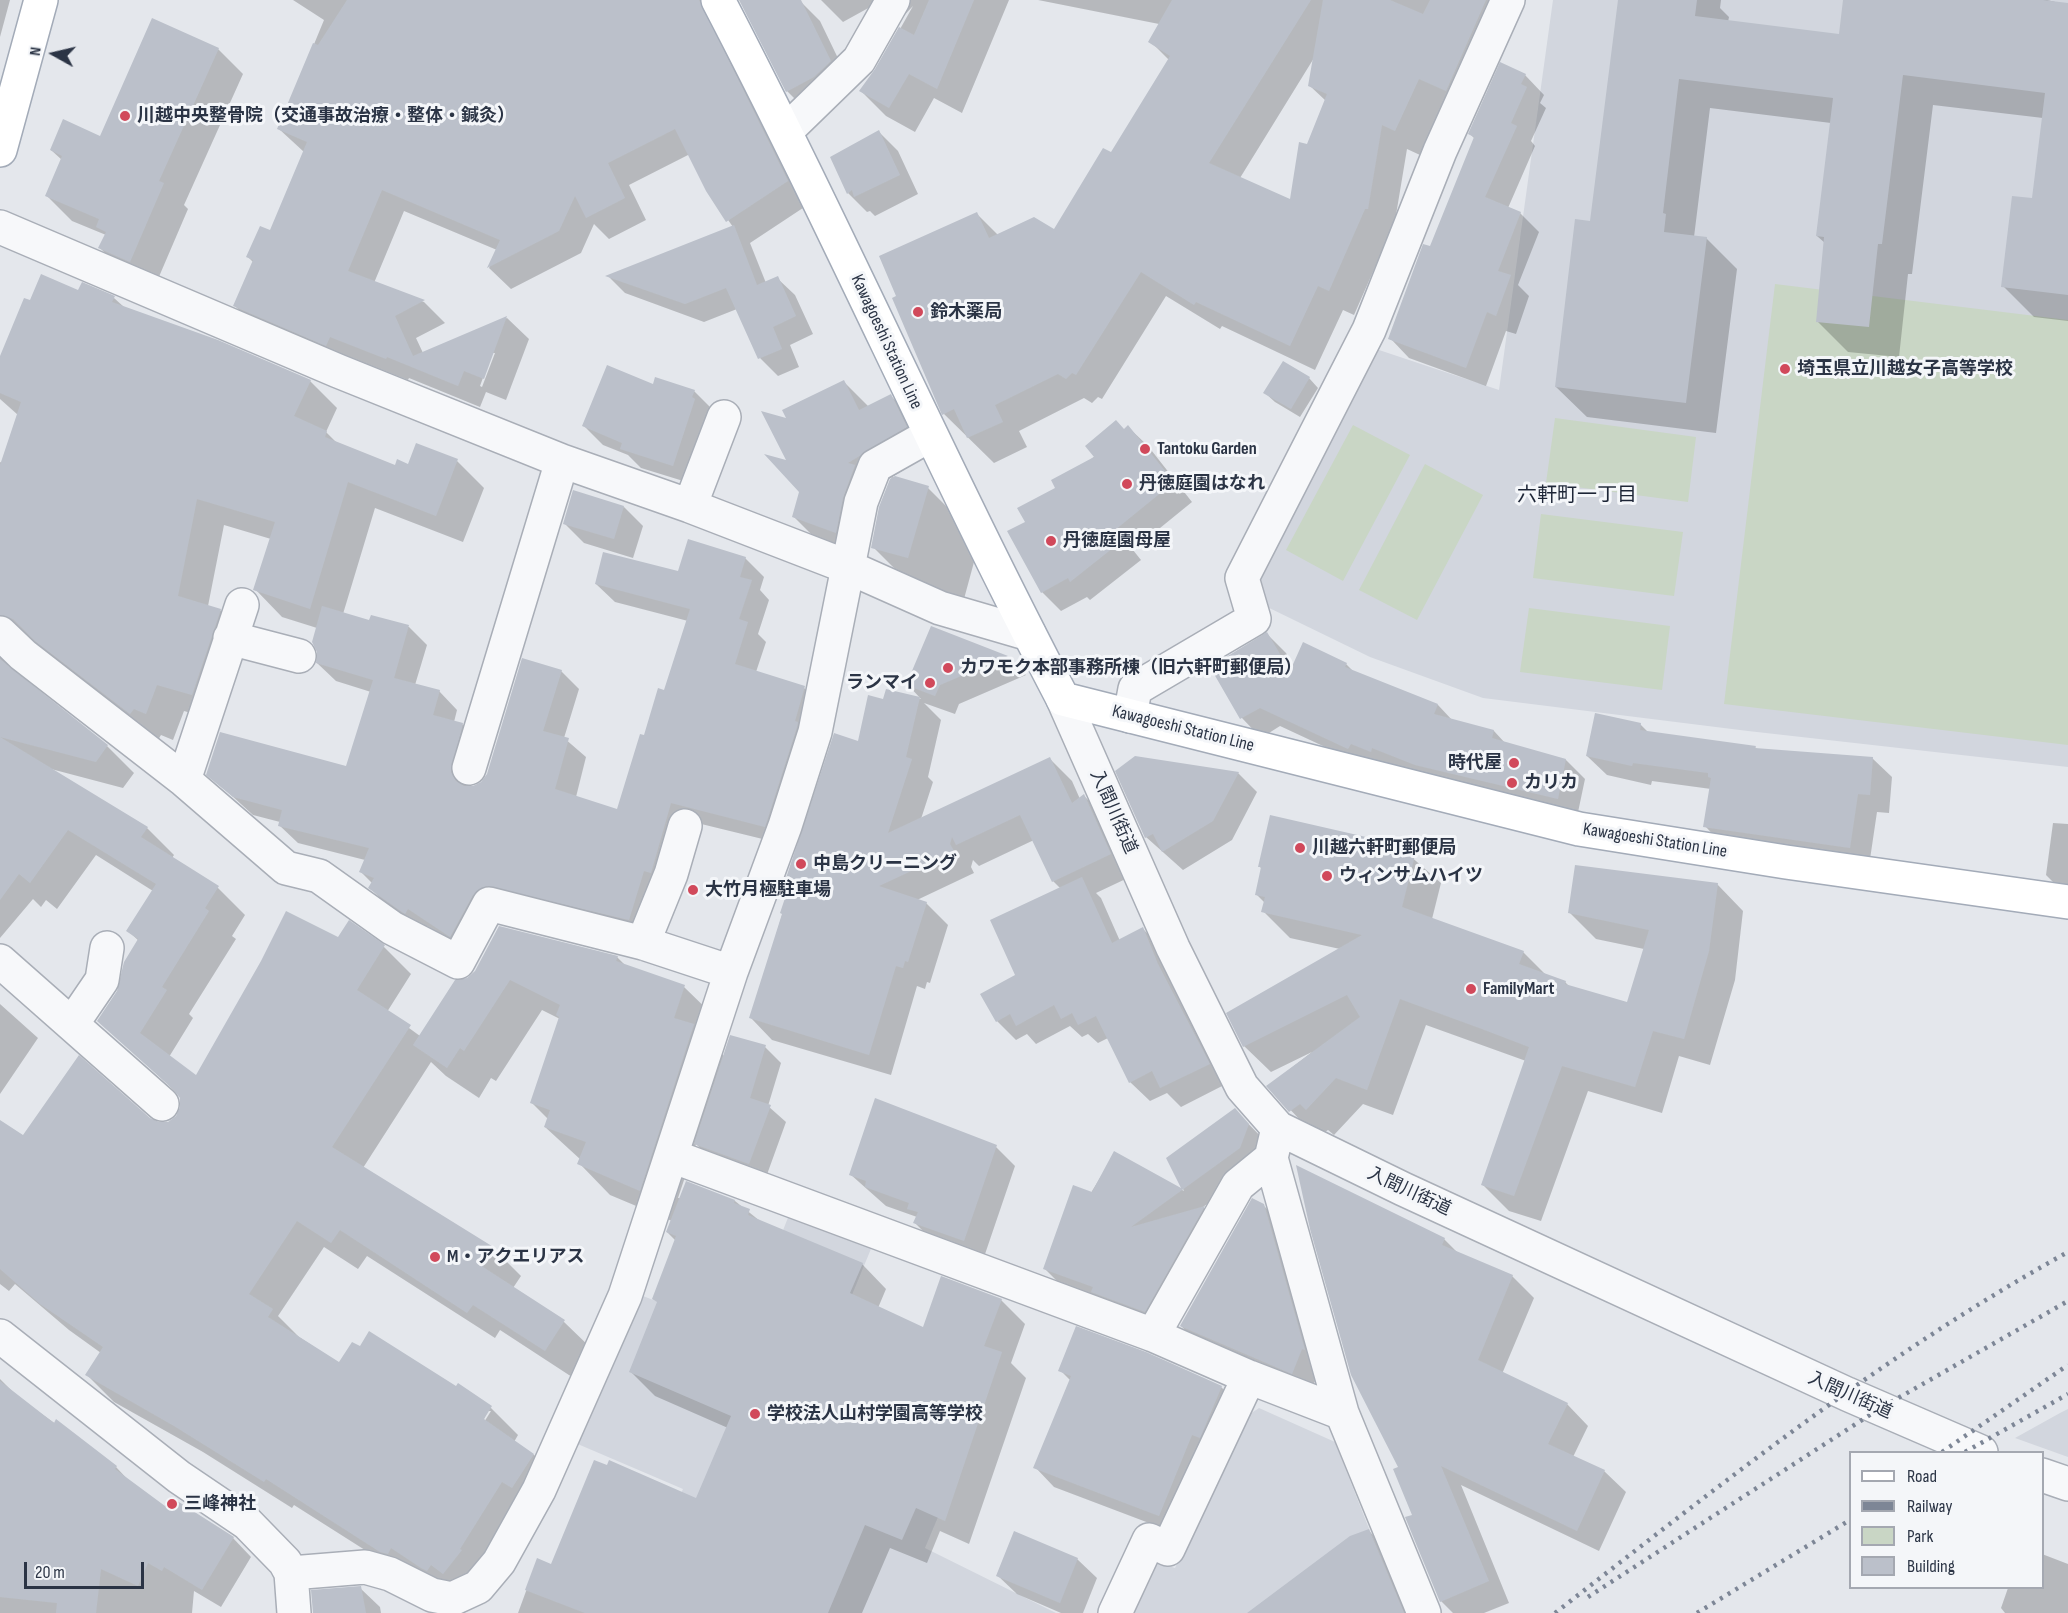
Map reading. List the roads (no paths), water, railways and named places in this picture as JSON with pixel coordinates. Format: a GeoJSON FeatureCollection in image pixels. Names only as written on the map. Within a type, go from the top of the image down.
{"type":"FeatureCollection","features":[{"type":"Feature","properties":{"kind":"main road"},"geometry":{"type":"LineString","coordinates":[[0,150],[41,0]]}},
{"type":"Feature","properties":{"kind":"main road","name":"Kawagoeshi Station Line"},"geometry":{"type":"LineString","coordinates":[[718,0],[786,131],[930,435],[1063,699],[1579,829],[1786,862],[2068,902]]}},
{"type":"Feature","properties":{"kind":"street"},"geometry":{"type":"LineString","coordinates":[[786,131],[859,60],[893,0]]}},
{"type":"Feature","properties":{"kind":"street"},"geometry":{"type":"LineString","coordinates":[[1130,716],[1136,689],[1254,619],[1242,578],[1369,330],[1440,151],[1508,0]]}},
{"type":"Feature","properties":{"kind":"street"},"geometry":{"type":"LineString","coordinates":[[0,227],[338,371],[562,461],[690,506],[848,567],[940,608],[1029,634]]}},
{"type":"Feature","properties":{"kind":"street"},"geometry":{"type":"LineString","coordinates":[[690,506],[724,417]]}},
{"type":"Feature","properties":{"kind":"street"},"geometry":{"type":"LineString","coordinates":[[291,1573],[365,1567],[390,1574],[432,1595],[452,1599],[478,1587],[499,1562],[539,1490],[625,1296],[731,972],[785,826],[815,732],[861,502],[875,466],[930,435]]}},
{"type":"Feature","properties":{"kind":"street"},"geometry":{"type":"LineString","coordinates":[[469,768],[562,461]]}},
{"type":"Feature","properties":{"kind":"street"},"geometry":{"type":"LineString","coordinates":[[184,780],[242,605]]}},
{"type":"Feature","properties":{"kind":"street"},"geometry":{"type":"LineString","coordinates":[[0,633],[23,655],[184,780],[286,868],[319,876],[392,928],[458,963],[489,904],[643,943],[731,972]]}},
{"type":"Feature","properties":{"kind":"street"},"geometry":{"type":"LineString","coordinates":[[230,638],[299,656]]}},
{"type":"Feature","properties":{"kind":"street","name":"入間川街道"},"geometry":{"type":"LineString","coordinates":[[1063,699],[1173,948],[1242,1087],[1275,1143],[1403,1190],[1847,1394],[1979,1451]]}},
{"type":"Feature","properties":{"kind":"street"},"geometry":{"type":"LineString","coordinates":[[643,943],[671,874],[685,826]]}},
{"type":"Feature","properties":{"kind":"street"},"geometry":{"type":"LineString","coordinates":[[72,1024],[102,980],[107,948]]}},
{"type":"Feature","properties":{"kind":"street"},"geometry":{"type":"LineString","coordinates":[[0,961],[162,1104]]}},
{"type":"Feature","properties":{"kind":"street"},"geometry":{"type":"LineString","coordinates":[[1153,1335],[1238,1185],[1275,1143]]}},
{"type":"Feature","properties":{"kind":"street"},"geometry":{"type":"LineString","coordinates":[[1275,1143],[1342,1413],[1424,1613]]}},
{"type":"Feature","properties":{"kind":"street"},"geometry":{"type":"LineString","coordinates":[[672,1156],[1153,1335],[1249,1377],[1342,1413]]}},
{"type":"Feature","properties":{"kind":"street"},"geometry":{"type":"LineString","coordinates":[[0,1336],[179,1477],[247,1523],[285,1562],[291,1573],[294,1613]]}},
{"type":"Feature","properties":{"kind":"street"},"geometry":{"type":"LineString","coordinates":[[1115,1613],[1149,1540],[1168,1549],[1213,1448],[1249,1377]]}},
{"type":"Feature","properties":{"kind":"street"},"geometry":{"type":"LineString","coordinates":[[2044,1475],[2068,1484]]}},
{"type":"Feature","properties":{"kind":"railway"},"geometry":{"type":"LineString","coordinates":[[1555,1613],[1805,1422],[1934,1333],[2000,1291],[2068,1252]]}},
{"type":"Feature","properties":{"kind":"railway"},"geometry":{"type":"LineString","coordinates":[[1588,1597],[1879,1409],[2068,1301]]}},
{"type":"Feature","properties":{"kind":"railway"},"geometry":{"type":"LineString","coordinates":[[1943,1451],[2068,1365]]}},
{"type":"Feature","properties":{"kind":"railway"},"geometry":{"type":"LineString","coordinates":[[1967,1451],[2068,1394]]}},
{"type":"Feature","properties":{"kind":"railway"},"geometry":{"type":"LineString","coordinates":[[1697,1613],[1849,1521]]}},
{"type":"Feature","properties":{"kind":"place","name":"川越中央整骨院（交通事故治療・整体・鍼灸）"},"geometry":{"type":"Point","coordinates":[125,116]}},
{"type":"Feature","properties":{"kind":"place","name":"鈴木薬局"},"geometry":{"type":"Point","coordinates":[918,312]}},
{"type":"Feature","properties":{"kind":"place","name":"埼玉県立川越女子高等学校"},"geometry":{"type":"Point","coordinates":[1785,369]}},
{"type":"Feature","properties":{"kind":"place","name":"Tantoku Garden"},"geometry":{"type":"Point","coordinates":[1145,449]}},
{"type":"Feature","properties":{"kind":"place","name":"丹徳庭園はなれ"},"geometry":{"type":"Point","coordinates":[1127,484]}},
{"type":"Feature","properties":{"kind":"place","name":"丹徳庭園母屋"},"geometry":{"type":"Point","coordinates":[1051,541]}},
{"type":"Feature","properties":{"kind":"place","name":"カワモク本部事務所棟（旧六軒町郵便局）"},"geometry":{"type":"Point","coordinates":[948,668]}},
{"type":"Feature","properties":{"kind":"place","name":"ランマイ"},"geometry":{"type":"Point","coordinates":[930,683]}},
{"type":"Feature","properties":{"kind":"place","name":"時代屋"},"geometry":{"type":"Point","coordinates":[1514,763]}},
{"type":"Feature","properties":{"kind":"place","name":"カリカ"},"geometry":{"type":"Point","coordinates":[1512,783]}},
{"type":"Feature","properties":{"kind":"place","name":"川越六軒町郵便局"},"geometry":{"type":"Point","coordinates":[1300,848]}},
{"type":"Feature","properties":{"kind":"place","name":"中島クリーニング"},"geometry":{"type":"Point","coordinates":[801,864]}},
{"type":"Feature","properties":{"kind":"place","name":"ウィンサムハイツ"},"geometry":{"type":"Point","coordinates":[1327,876]}},
{"type":"Feature","properties":{"kind":"place","name":"大竹月極駐車場"},"geometry":{"type":"Point","coordinates":[693,890]}},
{"type":"Feature","properties":{"kind":"place","name":"FamilyMart"},"geometry":{"type":"Point","coordinates":[1471,989]}},
{"type":"Feature","properties":{"kind":"place","name":"M・アクエリアス"},"geometry":{"type":"Point","coordinates":[435,1257]}},
{"type":"Feature","properties":{"kind":"place","name":"学校法人山村学園高等学校"},"geometry":{"type":"Point","coordinates":[755,1414]}},
{"type":"Feature","properties":{"kind":"place","name":"三峰神社"},"geometry":{"type":"Point","coordinates":[172,1504]}},
{"type":"Feature","properties":{"kind":"district","name":"六軒町一丁目"},"geometry":{"type":"Point","coordinates":[1577,496]}}]}
